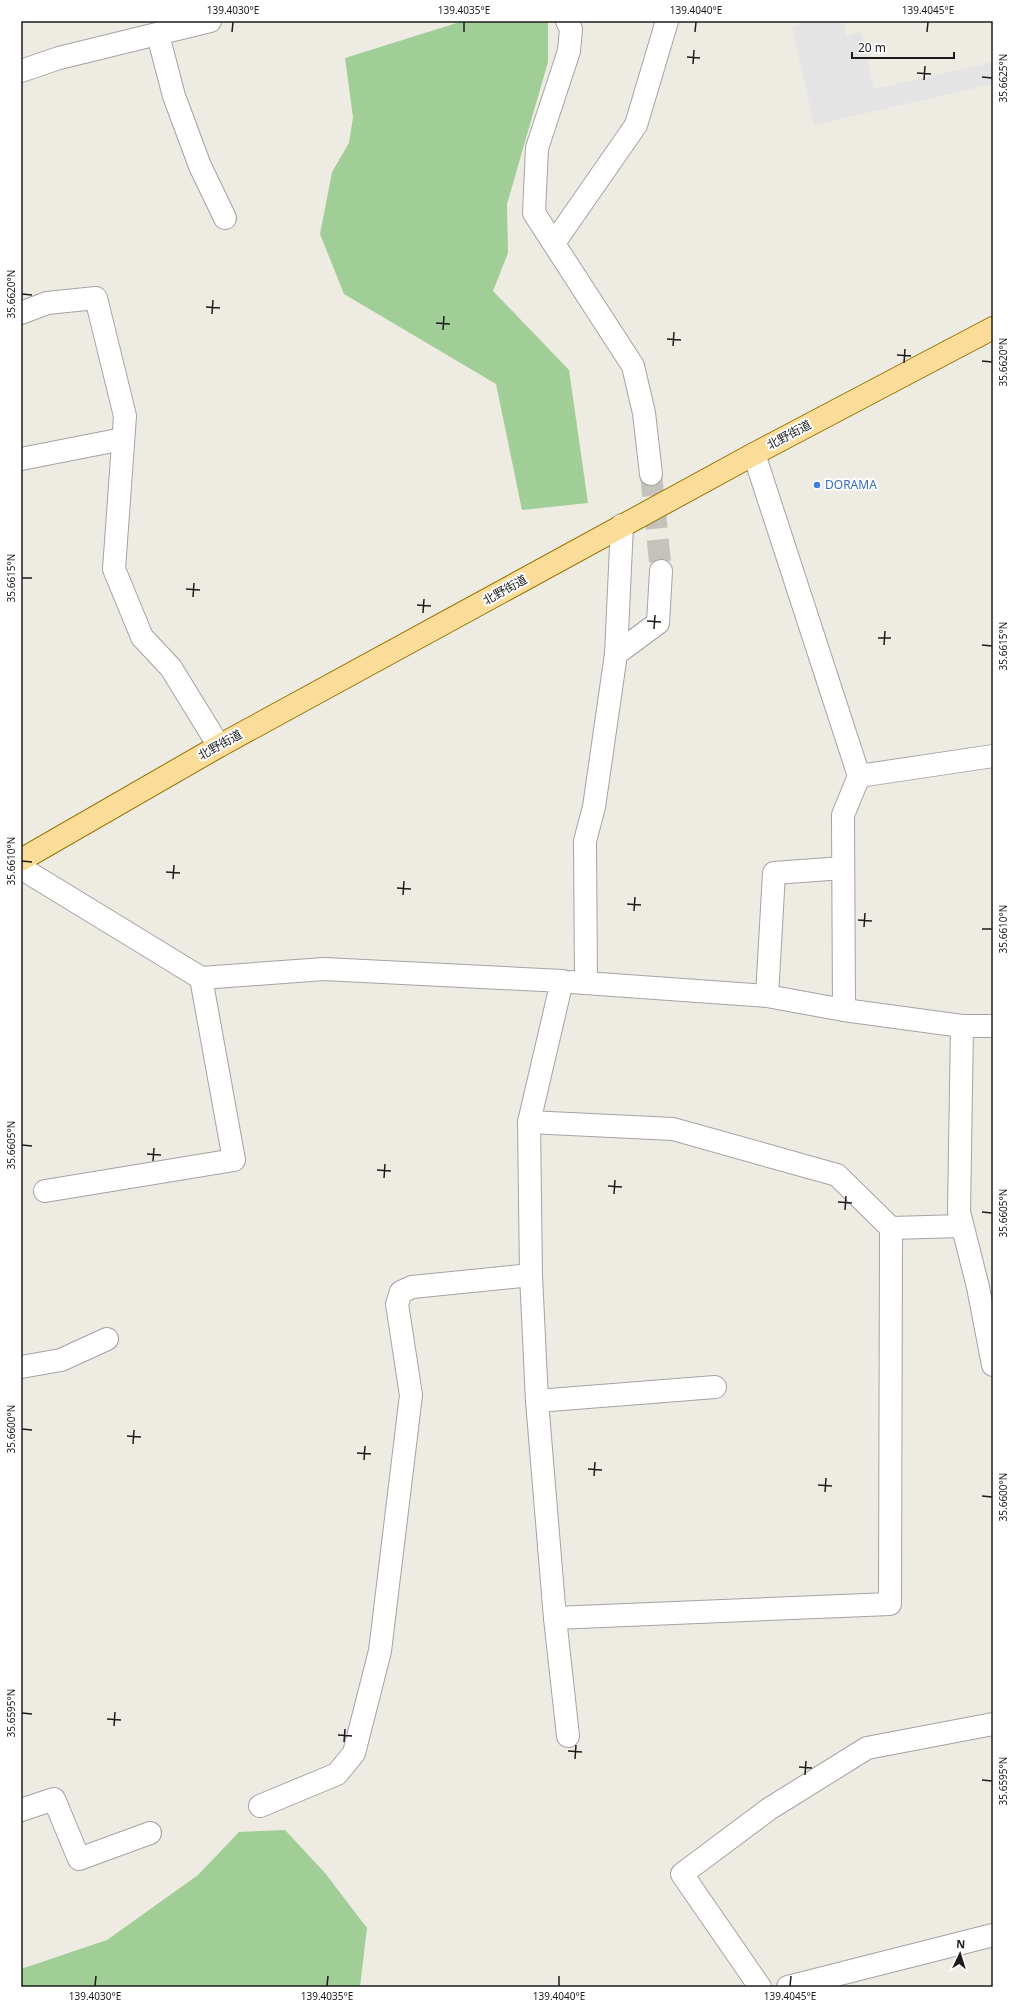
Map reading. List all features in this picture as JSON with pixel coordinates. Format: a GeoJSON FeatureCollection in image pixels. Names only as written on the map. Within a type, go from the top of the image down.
{"type":"FeatureCollection","features":[{"type":"Feature","properties":{"kind":"main road","name":"北野街道"},"geometry":{"type":"LineString","coordinates":[[21,860],[219,746],[622,525],[993,328]]}},
{"type":"Feature","properties":{"kind":"street"},"geometry":{"type":"LineString","coordinates":[[21,71],[59,58],[158,35],[210,21]]}},
{"type":"Feature","properties":{"kind":"street"},"geometry":{"type":"LineString","coordinates":[[567,21],[571,29],[569,51],[537,148],[534,213],[634,366],[644,413],[651,474]]}},
{"type":"Feature","properties":{"kind":"street"},"geometry":{"type":"LineString","coordinates":[[554,243],[636,125],[667,21]]}},
{"type":"Feature","properties":{"kind":"street"},"geometry":{"type":"LineString","coordinates":[[158,35],[174,96],[200,166],[225,218]]}},
{"type":"Feature","properties":{"kind":"street"},"geometry":{"type":"LineString","coordinates":[[21,313],[47,303],[96,298],[125,416],[114,569],[142,637],[171,668],[219,746]]}},
{"type":"Feature","properties":{"kind":"street"},"geometry":{"type":"LineString","coordinates":[[21,459],[123,439]]}},
{"type":"Feature","properties":{"kind":"street"},"geometry":{"type":"LineString","coordinates":[[754,454],[859,776],[843,815],[844,1010]]}},
{"type":"Feature","properties":{"kind":"street"},"geometry":{"type":"LineString","coordinates":[[586,983],[584,841],[594,807],[616,654],[622,525]]}},
{"type":"Feature","properties":{"kind":"street"},"geometry":{"type":"LineString","coordinates":[[616,654],[658,623],[661,571]]}},
{"type":"Feature","properties":{"kind":"street"},"geometry":{"type":"LineString","coordinates":[[859,776],[993,756]]}},
{"type":"Feature","properties":{"kind":"street"},"geometry":{"type":"LineString","coordinates":[[21,868],[201,978],[324,969],[562,981],[767,996],[844,1010],[962,1026],[993,1026]]}},
{"type":"Feature","properties":{"kind":"street"},"geometry":{"type":"LineString","coordinates":[[767,996],[774,873],[843,868]]}},
{"type":"Feature","properties":{"kind":"street"},"geometry":{"type":"LineString","coordinates":[[45,1191],[234,1160],[201,978]]}},
{"type":"Feature","properties":{"kind":"street"},"geometry":{"type":"LineString","coordinates":[[562,981],[529,1122],[531,1275],[537,1401],[555,1618],[568,1736]]}},
{"type":"Feature","properties":{"kind":"street"},"geometry":{"type":"LineString","coordinates":[[962,1026],[959,1212],[962,1226],[986,1284],[993,1365]]}},
{"type":"Feature","properties":{"kind":"street"},"geometry":{"type":"LineString","coordinates":[[529,1122],[673,1129],[837,1175],[890,1228],[890,1604],[555,1618]]}},
{"type":"Feature","properties":{"kind":"street"},"geometry":{"type":"LineString","coordinates":[[890,1228],[962,1226]]}},
{"type":"Feature","properties":{"kind":"street"},"geometry":{"type":"LineString","coordinates":[[260,1806],[337,1774],[354,1753],[380,1650],[411,1395],[397,1304],[402,1292],[412,1287],[531,1275]]}},
{"type":"Feature","properties":{"kind":"street"},"geometry":{"type":"LineString","coordinates":[[21,1367],[61,1360],[107,1339]]}},
{"type":"Feature","properties":{"kind":"street"},"geometry":{"type":"LineString","coordinates":[[537,1401],[715,1387]]}},
{"type":"Feature","properties":{"kind":"street"},"geometry":{"type":"LineString","coordinates":[[760,1987],[682,1874],[769,1809],[867,1748],[993,1724]]}},
{"type":"Feature","properties":{"kind":"street"},"geometry":{"type":"LineString","coordinates":[[21,1810],[54,1799],[79,1859],[150,1832]]}},
{"type":"Feature","properties":{"kind":"street"},"geometry":{"type":"LineString","coordinates":[[788,1987],[993,1935]]}},
{"type":"Feature","properties":{"kind":"green space"},"geometry":{"type":"Polygon","coordinates":[[[463,21],[548,21],[548,62],[507,204],[508,253],[493,291],[569,370],[588,503],[522,510],[496,384],[344,294],[320,234],[332,172],[349,143],[353,117],[345,58],[463,21]]]}},
{"type":"Feature","properties":{"kind":"green space"},"geometry":{"type":"Polygon","coordinates":[[[285,1830],[325,1873],[367,1928],[360,1987],[21,1987],[21,1969],[107,1940],[198,1875],[239,1832],[285,1830]]]}},
{"type":"Feature","properties":{"kind":"shaded area"},"geometry":{"type":"Polygon","coordinates":[[[813,21],[843,21],[847,36],[861,32],[874,89],[993,62],[993,84],[814,125],[792,26],[813,21]]]}},
{"type":"Feature","properties":{"kind":"tunnel"},"geometry":{"type":"LineString","coordinates":[[651,474],[661,571]]}},
{"type":"Feature","properties":{"kind":"place","name":"DORAMA"},"geometry":{"type":"Point","coordinates":[817,485]}}]}
